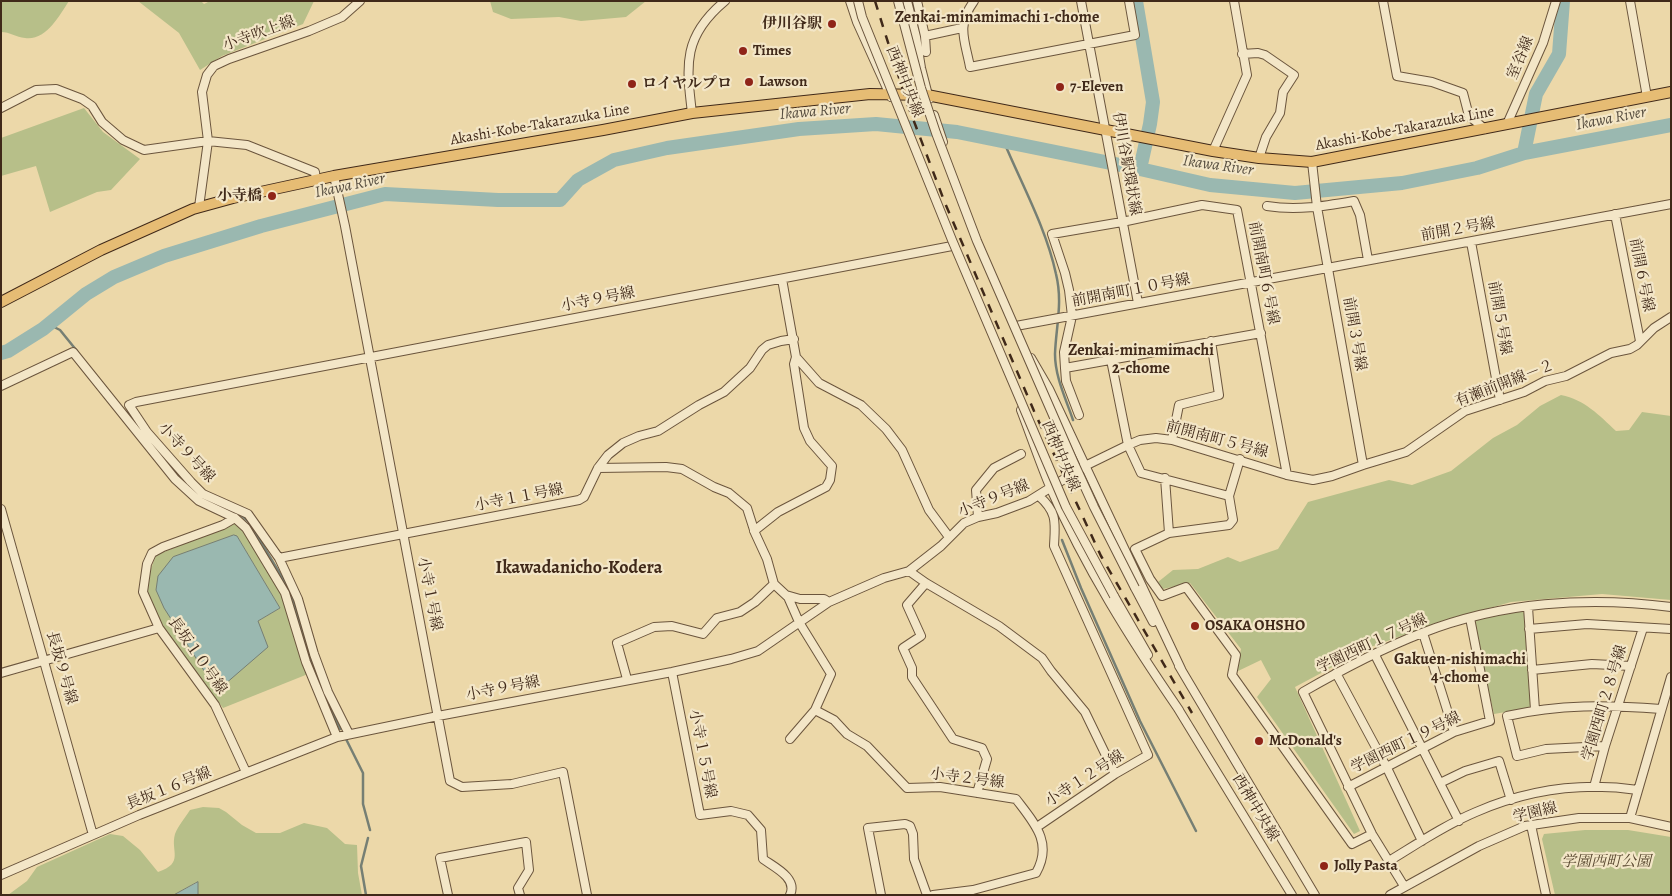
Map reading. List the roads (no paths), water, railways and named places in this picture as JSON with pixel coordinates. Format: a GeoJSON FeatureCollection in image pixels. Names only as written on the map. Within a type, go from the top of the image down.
{"type":"FeatureCollection","features":[{"type":"Feature","properties":{"kind":"main road","name":"Akashi-Kobe-Takarazuka Line"},"geometry":{"type":"LineString","coordinates":[[1,302],[101,250],[199,207],[334,176],[692,113],[870,94],[892,98],[927,95],[1107,134],[1148,138],[1214,151],[1313,166],[1507,124],[1671,92]]}},
{"type":"Feature","properties":{"kind":"street","name":"小寺吹上線"},"geometry":{"type":"LineString","coordinates":[[199,207],[208,141],[202,92],[207,75],[214,66],[229,58],[309,31],[342,17],[360,1]]}},
{"type":"Feature","properties":{"kind":"street"},"geometry":{"type":"LineString","coordinates":[[692,113],[688,76],[689,55],[696,36],[708,17],[725,1]]}},
{"type":"Feature","properties":{"kind":"street","name":"西神中央線"},"geometry":{"type":"LineString","coordinates":[[850,1],[857,22],[921,167],[1051,489],[1102,591],[1148,666],[1179,710]]}},
{"type":"Feature","properties":{"kind":"street","name":"西神中央線"},"geometry":{"type":"LineString","coordinates":[[858,1],[862,17],[952,240],[1066,507],[1179,710],[1292,895]]}},
{"type":"Feature","properties":{"kind":"street","name":"西神中央線"},"geometry":{"type":"LineString","coordinates":[[898,1],[920,88],[977,241],[1094,507],[1135,588],[1181,669],[1315,895]]}},
{"type":"Feature","properties":{"kind":"street","name":"西神中央線"},"geometry":{"type":"LineString","coordinates":[[907,1],[916,36],[927,95],[953,171],[1016,326],[1049,389],[1181,669]]}},
{"type":"Feature","properties":{"kind":"street"},"geometry":{"type":"LineString","coordinates":[[917,1],[925,36],[926,52]]}},
{"type":"Feature","properties":{"kind":"street"},"geometry":{"type":"LineString","coordinates":[[974,1],[965,13],[962,28],[970,68],[1135,35],[1129,1]]}},
{"type":"Feature","properties":{"kind":"street","name":"伊川谷駅環状線"},"geometry":{"type":"LineString","coordinates":[[1081,1],[1138,302]]}},
{"type":"Feature","properties":{"kind":"street"},"geometry":{"type":"LineString","coordinates":[[1214,151],[1247,75],[1234,1]]}},
{"type":"Feature","properties":{"kind":"street"},"geometry":{"type":"LineString","coordinates":[[1383,1],[1397,76],[1432,82],[1463,93],[1469,116],[1485,129]]}},
{"type":"Feature","properties":{"kind":"street","name":"室谷線"},"geometry":{"type":"LineString","coordinates":[[1507,124],[1543,43],[1556,1]]}},
{"type":"Feature","properties":{"kind":"street"},"geometry":{"type":"LineString","coordinates":[[1630,1],[1647,98]]}},
{"type":"Feature","properties":{"kind":"street"},"geometry":{"type":"LineString","coordinates":[[925,36],[962,28]]}},
{"type":"Feature","properties":{"kind":"street"},"geometry":{"type":"LineString","coordinates":[[1242,54],[1258,53],[1265,55],[1294,75],[1283,92],[1280,113],[1266,137],[1259,158]]}},
{"type":"Feature","properties":{"kind":"street"},"geometry":{"type":"LineString","coordinates":[[1,108],[36,90],[56,89],[92,106],[102,122],[123,140],[144,150],[208,141],[246,146],[315,172],[316,180]]}},
{"type":"Feature","properties":{"kind":"street","name":"前開３号線"},"geometry":{"type":"LineString","coordinates":[[1313,166],[1317,207],[1363,465]]}},
{"type":"Feature","properties":{"kind":"street","name":"小寺１号線"},"geometry":{"type":"LineString","coordinates":[[334,176],[450,781],[462,787],[512,784],[563,772],[587,895]]}},
{"type":"Feature","properties":{"kind":"street"},"geometry":{"type":"LineString","coordinates":[[1268,206],[1285,209],[1317,207],[1354,201],[1360,215],[1368,260]]}},
{"type":"Feature","properties":{"kind":"street","name":"前開２号線"},"geometry":{"type":"LineString","coordinates":[[1250,282],[1671,204]]}},
{"type":"Feature","properties":{"kind":"street","name":"前開南町６号線"},"geometry":{"type":"LineString","coordinates":[[1079,415],[1066,381],[1064,352],[1070,316],[1065,273],[1052,234],[1122,222],[1202,205],[1237,210],[1288,475]]}},
{"type":"Feature","properties":{"kind":"street","name":"前開６号線"},"geometry":{"type":"LineString","coordinates":[[1615,214],[1640,341]]}},
{"type":"Feature","properties":{"kind":"street","name":"前開５号線"},"geometry":{"type":"LineString","coordinates":[[1472,242],[1500,400]]}},
{"type":"Feature","properties":{"kind":"street","name":"小寺９号線"},"geometry":{"type":"LineString","coordinates":[[952,246],[136,402],[124,408],[203,494],[248,514],[279,558],[298,600],[297,612],[328,692],[349,734],[627,679],[672,672],[758,651],[829,602],[884,578],[909,571],[941,546],[964,523],[978,517],[998,513],[1039,496],[1085,466]]}},
{"type":"Feature","properties":{"kind":"street"},"geometry":{"type":"LineString","coordinates":[[754,531],[778,512],[826,487],[830,480],[832,466],[810,441],[804,428],[794,364],[796,357],[794,339],[782,279]]}},
{"type":"Feature","properties":{"kind":"street","name":"前開南町１０号線"},"geometry":{"type":"LineString","coordinates":[[1016,326],[1250,282]]}},
{"type":"Feature","properties":{"kind":"street","name":"有瀬前開線－２"},"geometry":{"type":"LineString","coordinates":[[1288,475],[1313,480],[1332,476],[1406,452],[1465,411],[1524,392],[1545,381],[1566,376],[1611,353],[1630,349],[1637,345],[1654,328],[1671,317]]}},
{"type":"Feature","properties":{"kind":"street"},"geometry":{"type":"LineString","coordinates":[[1065,368],[1261,333]]}},
{"type":"Feature","properties":{"kind":"street","name":"小寺１１号線"},"geometry":{"type":"LineString","coordinates":[[279,558],[579,500],[584,497],[598,468],[608,454],[639,436],[658,431],[724,392],[750,368],[762,350],[768,345],[794,339]]}},
{"type":"Feature","properties":{"kind":"street"},"geometry":{"type":"LineString","coordinates":[[1172,440],[1179,405],[1219,396],[1211,341]]}},
{"type":"Feature","properties":{"kind":"street"},"geometry":{"type":"LineString","coordinates":[[1,386],[73,352],[124,408],[175,479],[199,501],[235,518],[246,528],[297,612],[306,662],[337,737]]}},
{"type":"Feature","properties":{"kind":"street"},"geometry":{"type":"LineString","coordinates":[[796,357],[819,383],[861,405],[886,429],[902,450],[929,510],[949,538]]}},
{"type":"Feature","properties":{"kind":"street"},"geometry":{"type":"LineString","coordinates":[[1111,360],[1128,444],[1141,473],[1229,496]]}},
{"type":"Feature","properties":{"kind":"street","name":"前開南町５号線"},"geometry":{"type":"LineString","coordinates":[[1085,466],[1128,444],[1156,438],[1172,440],[1288,475]]}},
{"type":"Feature","properties":{"kind":"street"},"geometry":{"type":"LineString","coordinates":[[978,517],[976,490],[994,468],[1021,454]]}},
{"type":"Feature","properties":{"kind":"street"},"geometry":{"type":"LineString","coordinates":[[1240,460],[1229,496],[1234,520],[1229,525],[1170,533],[1135,549],[1150,579],[1162,596],[1186,588],[1236,655],[1232,675],[1352,844],[1372,834]]}},
{"type":"Feature","properties":{"kind":"street"},"geometry":{"type":"LineString","coordinates":[[598,468],[666,467],[682,469],[714,487],[730,493],[746,508],[767,559],[774,584],[786,595],[799,622],[831,674],[815,710],[790,739]]}},
{"type":"Feature","properties":{"kind":"street"},"geometry":{"type":"LineString","coordinates":[[1165,478],[1170,533]]}},
{"type":"Feature","properties":{"kind":"street","name":"小寺１２号線"},"geometry":{"type":"LineString","coordinates":[[1037,827],[1115,774],[1148,755],[1054,546],[1056,519],[1039,496]]}},
{"type":"Feature","properties":{"kind":"street","name":"長坂９号線"},"geometry":{"type":"LineString","coordinates":[[1,509],[93,835]]}},
{"type":"Feature","properties":{"kind":"street","name":"長坂１０号線"},"geometry":{"type":"LineString","coordinates":[[235,518],[223,525],[162,547],[152,553],[147,564],[143,592],[159,628],[215,705],[246,772]]}},
{"type":"Feature","properties":{"kind":"street"},"geometry":{"type":"LineString","coordinates":[[909,571],[999,626],[1042,658],[1085,712],[1115,774]]}},
{"type":"Feature","properties":{"kind":"street"},"geometry":{"type":"LineString","coordinates":[[926,583],[907,605],[921,636],[903,648],[912,668],[912,677],[953,740],[982,748],[987,758],[977,793]]}},
{"type":"Feature","properties":{"kind":"street"},"geometry":{"type":"LineString","coordinates":[[627,679],[617,643],[654,627],[672,626],[703,634],[718,618],[740,612],[755,602],[774,584]]}},
{"type":"Feature","properties":{"kind":"street"},"geometry":{"type":"LineString","coordinates":[[786,595],[800,599],[824,599],[829,602]]}},
{"type":"Feature","properties":{"kind":"street","name":"学園西町１７号線"},"geometry":{"type":"LineString","coordinates":[[1404,886],[1372,834],[1303,692],[1336,673],[1423,633],[1470,618],[1505,610],[1571,602],[1601,601],[1671,606]]}},
{"type":"Feature","properties":{"kind":"street"},"geometry":{"type":"LineString","coordinates":[[1528,607],[1535,710]]}},
{"type":"Feature","properties":{"kind":"street","name":"学園西町１９号線"},"geometry":{"type":"LineString","coordinates":[[1348,787],[1454,732],[1490,721],[1470,618]]}},
{"type":"Feature","properties":{"kind":"street"},"geometry":{"type":"LineString","coordinates":[[1529,629],[1587,624],[1671,629]]}},
{"type":"Feature","properties":{"kind":"street"},"geometry":{"type":"LineString","coordinates":[[1,673],[159,628]]}},
{"type":"Feature","properties":{"kind":"street","name":"学園西町２８号線"},"geometry":{"type":"LineString","coordinates":[[1594,787],[1605,746],[1643,628]]}},
{"type":"Feature","properties":{"kind":"street"},"geometry":{"type":"LineString","coordinates":[[1423,633],[1454,732]]}},
{"type":"Feature","properties":{"kind":"street"},"geometry":{"type":"LineString","coordinates":[[1374,655],[1459,821]]}},
{"type":"Feature","properties":{"kind":"street"},"geometry":{"type":"LineString","coordinates":[[1532,670],[1592,664],[1630,666]]}},
{"type":"Feature","properties":{"kind":"street","name":"小寺１５号線"},"geometry":{"type":"LineString","coordinates":[[672,672],[700,815],[731,811],[748,815],[762,830],[763,859],[785,874],[792,883],[790,895]]}},
{"type":"Feature","properties":{"kind":"street"},"geometry":{"type":"LineString","coordinates":[[1336,673],[1387,768],[1422,841]]}},
{"type":"Feature","properties":{"kind":"street"},"geometry":{"type":"LineString","coordinates":[[1630,818],[1671,677]]}},
{"type":"Feature","properties":{"kind":"street"},"geometry":{"type":"LineString","coordinates":[[1605,746],[1546,749],[1517,756],[1507,716],[1568,706],[1618,706],[1661,710]]}},
{"type":"Feature","properties":{"kind":"street","name":"小寺２号線"},"geometry":{"type":"LineString","coordinates":[[815,710],[834,720],[847,734],[867,746],[907,788],[940,787],[1016,800],[1037,827],[1043,844],[1043,861],[1036,873],[974,890],[933,895]]}},
{"type":"Feature","properties":{"kind":"street","name":"長坂１６号線"},"geometry":{"type":"LineString","coordinates":[[1,875],[246,772],[349,734]]}},
{"type":"Feature","properties":{"kind":"street"},"geometry":{"type":"LineString","coordinates":[[1440,783],[1466,771],[1499,761],[1510,800]]}},
{"type":"Feature","properties":{"kind":"street"},"geometry":{"type":"LineString","coordinates":[[1389,861],[1475,812],[1526,795],[1556,789],[1612,786],[1638,790]]}},
{"type":"Feature","properties":{"kind":"street","name":"学園線"},"geometry":{"type":"LineString","coordinates":[[1390,895],[1479,846],[1530,825],[1579,818],[1630,818],[1671,827]]}},
{"type":"Feature","properties":{"kind":"street"},"geometry":{"type":"LineString","coordinates":[[881,895],[868,828],[905,824],[910,826],[913,834],[914,858],[927,895]]}},
{"type":"Feature","properties":{"kind":"street"},"geometry":{"type":"LineString","coordinates":[[1530,825],[1546,895]]}},
{"type":"Feature","properties":{"kind":"street"},"geometry":{"type":"LineString","coordinates":[[448,895],[440,858],[526,842],[529,870],[518,888],[520,895]]}},
{"type":"Feature","properties":{"kind":"water"},"geometry":{"type":"Polygon","coordinates":[[[234,535],[237,536],[280,608],[258,621],[268,647],[217,691],[164,608],[156,590],[158,576],[173,557],[234,535]]]}},
{"type":"Feature","properties":{"kind":"water"},"geometry":{"type":"Polygon","coordinates":[[[198,882],[198,895],[174,895],[198,882]]]}},
{"type":"Feature","properties":{"kind":"waterway"},"geometry":{"type":"LineString","coordinates":[[1136,1],[1153,102],[1140,169]]}},
{"type":"Feature","properties":{"kind":"waterway"},"geometry":{"type":"LineString","coordinates":[[1524,153],[1536,94],[1559,54],[1563,1]]}},
{"type":"Feature","properties":{"kind":"waterway","name":"Ikawa River"},"geometry":{"type":"LineString","coordinates":[[1,353],[8,351],[43,329],[86,294],[114,277],[164,256],[261,226],[385,194],[498,200],[560,200],[578,180],[614,160],[667,148],[799,129],[876,124],[957,132],[1210,185],[1295,193],[1402,183],[1477,168],[1524,153],[1671,125]]}},
{"type":"Feature","properties":{"kind":"waterway"},"geometry":{"type":"LineString","coordinates":[[1004,142],[1040,223],[1052,257],[1059,295],[1055,363],[1061,388],[1073,420]]}},
{"type":"Feature","properties":{"kind":"waterway"},"geometry":{"type":"LineString","coordinates":[[43,329],[52,326],[60,330],[77,351]]}},
{"type":"Feature","properties":{"kind":"waterway"},"geometry":{"type":"LineString","coordinates":[[169,466],[193,491]]}},
{"type":"Feature","properties":{"kind":"waterway"},"geometry":{"type":"LineString","coordinates":[[210,502],[233,511]]}},
{"type":"Feature","properties":{"kind":"waterway"},"geometry":{"type":"LineString","coordinates":[[240,514],[249,522],[289,589],[312,664],[340,729]]}},
{"type":"Feature","properties":{"kind":"waterway"},"geometry":{"type":"LineString","coordinates":[[1062,540],[1081,588],[1140,721],[1196,831]]}},
{"type":"Feature","properties":{"kind":"waterway"},"geometry":{"type":"LineString","coordinates":[[346,739],[363,773],[363,804],[370,830]]}},
{"type":"Feature","properties":{"kind":"waterway"},"geometry":{"type":"LineString","coordinates":[[366,895],[361,866],[368,838]]}},
{"type":"Feature","properties":{"kind":"railway"},"geometry":{"type":"LineString","coordinates":[[875,1],[907,103],[945,203],[1034,411],[1101,556],[1192,713]]}},
{"type":"Feature","properties":{"kind":"place","name":"伊川谷駅"},"geometry":{"type":"Point","coordinates":[832,24]}},
{"type":"Feature","properties":{"kind":"place","name":"Times"},"geometry":{"type":"Point","coordinates":[743,51]}},
{"type":"Feature","properties":{"kind":"place","name":"Lawson"},"geometry":{"type":"Point","coordinates":[749,82]}},
{"type":"Feature","properties":{"kind":"place","name":"ロイヤルプロ"},"geometry":{"type":"Point","coordinates":[632,84]}},
{"type":"Feature","properties":{"kind":"place","name":"7-Eleven"},"geometry":{"type":"Point","coordinates":[1060,87]}},
{"type":"Feature","properties":{"kind":"place","name":"小寺橋"},"geometry":{"type":"Point","coordinates":[272,196]}},
{"type":"Feature","properties":{"kind":"place","name":"OSAKA OHSHO"},"geometry":{"type":"Point","coordinates":[1195,626]}},
{"type":"Feature","properties":{"kind":"place","name":"McDonald's"},"geometry":{"type":"Point","coordinates":[1259,741]}},
{"type":"Feature","properties":{"kind":"place","name":"Jolly Pasta"},"geometry":{"type":"Point","coordinates":[1324,866]}},
{"type":"Feature","properties":{"kind":"district","name":"Zenkai-minamimachi 1-chome"},"geometry":{"type":"Point","coordinates":[997,18]}},
{"type":"Feature","properties":{"kind":"district","name":"Zenkai-minamimachi 2-chome"},"geometry":{"type":"Point","coordinates":[1141,360]}},
{"type":"Feature","properties":{"kind":"district","name":"Ikawadanicho-Kodera"},"geometry":{"type":"Point","coordinates":[579,569]}},
{"type":"Feature","properties":{"kind":"district","name":"Gakuen-nishimachi 4-chome"},"geometry":{"type":"Point","coordinates":[1460,669]}},
{"type":"Feature","properties":{"kind":"park label","name":"学園西町公園"},"geometry":{"type":"Point","coordinates":[1606,862]}}]}
